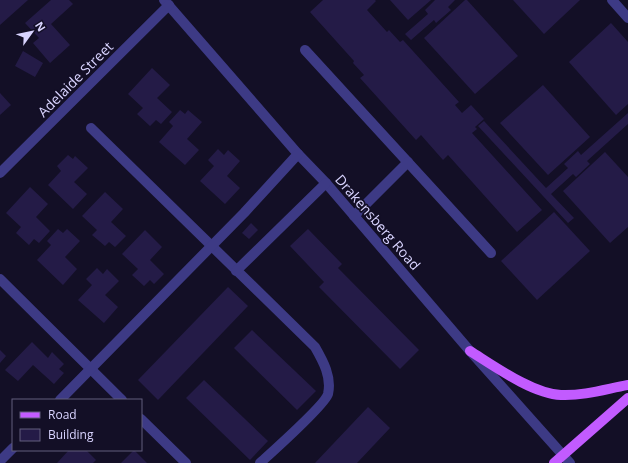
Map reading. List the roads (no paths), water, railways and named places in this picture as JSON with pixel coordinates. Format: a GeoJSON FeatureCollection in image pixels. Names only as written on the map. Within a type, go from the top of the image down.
{"type":"FeatureCollection","features":[{"type":"Feature","properties":{"kind":"main road"},"geometry":{"type":"LineString","coordinates":[[470,351],[538,390],[559,395],[580,395],[628,385]]}},
{"type":"Feature","properties":{"kind":"main road"},"geometry":{"type":"LineString","coordinates":[[554,463],[567,459],[628,398]]}},
{"type":"Feature","properties":{"kind":"street"},"geometry":{"type":"LineString","coordinates":[[612,0],[628,18]]}},
{"type":"Feature","properties":{"kind":"street","name":"Drakensberg Road"},"geometry":{"type":"LineString","coordinates":[[166,3],[298,154],[326,183],[470,351],[567,459]]}},
{"type":"Feature","properties":{"kind":"street","name":"Adelaide Street"},"geometry":{"type":"LineString","coordinates":[[0,173],[166,3]]}},
{"type":"Feature","properties":{"kind":"street"},"geometry":{"type":"LineString","coordinates":[[305,50],[490,253]]}},
{"type":"Feature","properties":{"kind":"street"},"geometry":{"type":"LineString","coordinates":[[91,128],[315,347],[326,370],[329,384],[327,396],[319,406],[260,463]]}},
{"type":"Feature","properties":{"kind":"street"},"geometry":{"type":"LineString","coordinates":[[61,399],[244,213],[298,154]]}},
{"type":"Feature","properties":{"kind":"street"},"geometry":{"type":"LineString","coordinates":[[354,216],[408,162]]}},
{"type":"Feature","properties":{"kind":"street"},"geometry":{"type":"LineString","coordinates":[[236,271],[326,183]]}},
{"type":"Feature","properties":{"kind":"street"},"geometry":{"type":"LineString","coordinates":[[0,279],[121,399]]}},
{"type":"Feature","properties":{"kind":"street"},"geometry":{"type":"LineString","coordinates":[[142,420],[186,463]]}},
{"type":"Feature","properties":{"kind":"street"},"geometry":{"type":"LineString","coordinates":[[0,461],[12,449]]}}]}
